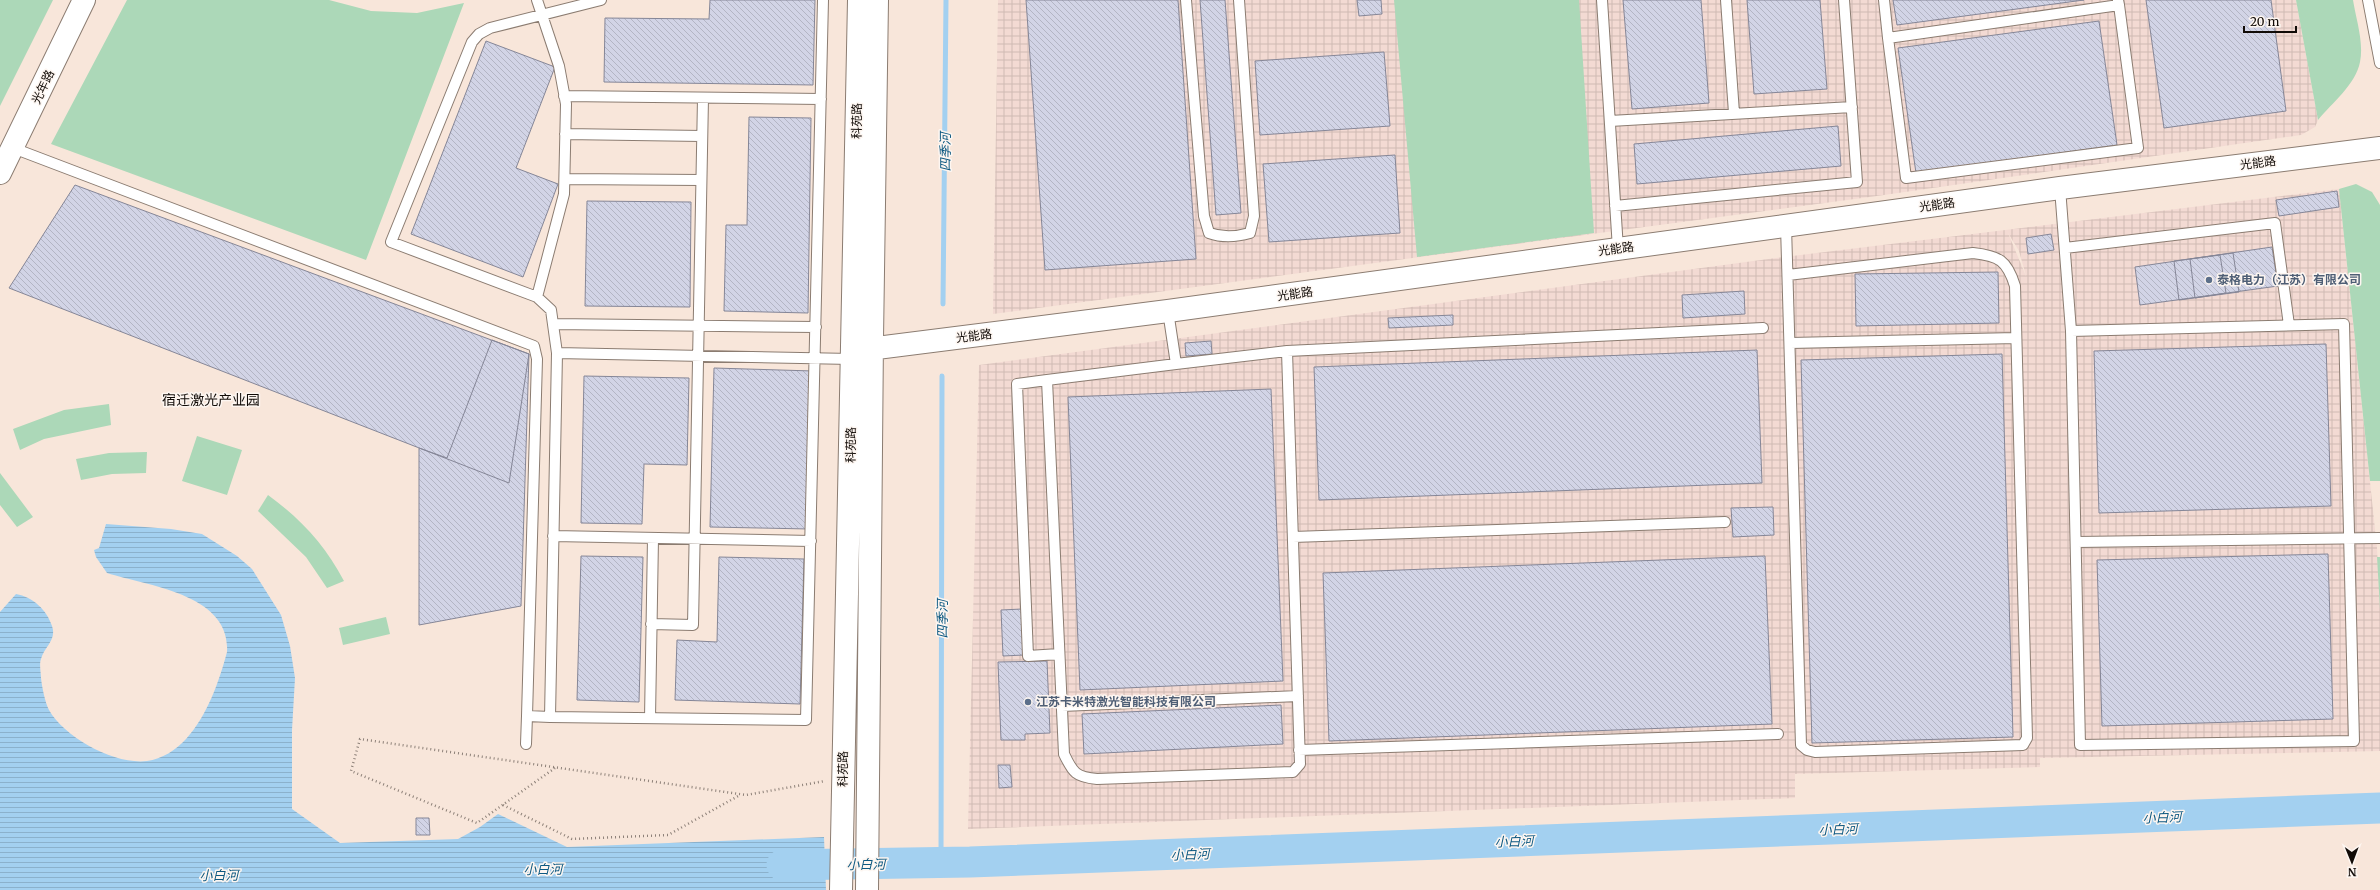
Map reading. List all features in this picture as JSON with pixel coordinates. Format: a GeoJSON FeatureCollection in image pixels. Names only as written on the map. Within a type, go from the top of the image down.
{"type":"FeatureCollection","features":[{"type":"Feature","properties":{"kind":"street","name":"光年路"},"geometry":{"type":"LineString","coordinates":[[0,173],[84,0]]}},
{"type":"Feature","properties":{"kind":"street","name":"科苑路"},"geometry":{"type":"LineString","coordinates":[[859,0],[859,353],[867,890]]}},
{"type":"Feature","properties":{"kind":"street","name":"科苑路"},"geometry":{"type":"LineString","coordinates":[[841,890],[843,778],[859,353],[877,0]]}},
{"type":"Feature","properties":{"kind":"street","name":"光能路"},"geometry":{"type":"LineString","coordinates":[[859,353],[2060,188],[2380,148]]}},
{"type":"Feature","properties":{"kind":"lane"},"geometry":{"type":"LineString","coordinates":[[537,0],[559,66],[564,96],[565,134],[565,179],[563,201],[537,298]]}},
{"type":"Feature","properties":{"kind":"lane"},"geometry":{"type":"LineString","coordinates":[[550,717],[557,353],[551,310],[545,302],[537,298],[392,242],[472,42],[479,34],[490,28],[601,0]]}},
{"type":"Feature","properties":{"kind":"lane"},"geometry":{"type":"LineString","coordinates":[[527,716],[806,720],[816,358],[823,0]]}},
{"type":"Feature","properties":{"kind":"lane"},"geometry":{"type":"LineString","coordinates":[[1186,0],[1204,216],[1209,233],[1218,236],[1236,237],[1250,233],[1254,216],[1239,0]]}},
{"type":"Feature","properties":{"kind":"lane"},"geometry":{"type":"LineString","coordinates":[[1602,0],[1618,249]]}},
{"type":"Feature","properties":{"kind":"lane"},"geometry":{"type":"LineString","coordinates":[[1726,0],[1734,114]]}},
{"type":"Feature","properties":{"kind":"lane"},"geometry":{"type":"LineString","coordinates":[[1615,206],[1857,182],[1844,0]]}},
{"type":"Feature","properties":{"kind":"lane"},"geometry":{"type":"LineString","coordinates":[[1884,0],[1888,38],[1906,178],[2138,148],[2119,3],[1888,38]]}},
{"type":"Feature","properties":{"kind":"lane"},"geometry":{"type":"LineString","coordinates":[[2368,0],[2380,63]]}},
{"type":"Feature","properties":{"kind":"lane"},"geometry":{"type":"LineString","coordinates":[[564,96],[821,99]]}},
{"type":"Feature","properties":{"kind":"lane"},"geometry":{"type":"LineString","coordinates":[[651,624],[693,625],[703,98]]}},
{"type":"Feature","properties":{"kind":"lane"},"geometry":{"type":"LineString","coordinates":[[1610,121],[1852,107]]}},
{"type":"Feature","properties":{"kind":"lane"},"geometry":{"type":"LineString","coordinates":[[565,134],[702,136]]}},
{"type":"Feature","properties":{"kind":"lane"},"geometry":{"type":"LineString","coordinates":[[13,148],[534,346],[537,359],[526,744]]}},
{"type":"Feature","properties":{"kind":"lane"},"geometry":{"type":"LineString","coordinates":[[565,179],[701,180]]}},
{"type":"Feature","properties":{"kind":"lane"},"geometry":{"type":"LineString","coordinates":[[2060,188],[2072,331],[2080,745],[2354,741],[2344,324],[2072,331]]}},
{"type":"Feature","properties":{"kind":"lane"},"geometry":{"type":"LineString","coordinates":[[2065,248],[2275,223],[2289,325]]}},
{"type":"Feature","properties":{"kind":"lane"},"geometry":{"type":"LineString","coordinates":[[1786,226],[1801,745],[1807,750],[1815,752],[2023,745],[2027,738],[2015,286],[2010,271],[2003,262],[1993,255],[1973,253],[1788,275]]}},
{"type":"Feature","properties":{"kind":"lane"},"geometry":{"type":"LineString","coordinates":[[1168,311],[1176,364]]}},
{"type":"Feature","properties":{"kind":"lane"},"geometry":{"type":"LineString","coordinates":[[554,324],[816,327]]}},
{"type":"Feature","properties":{"kind":"lane"},"geometry":{"type":"LineString","coordinates":[[1059,654],[1028,656],[1017,384],[1287,351],[1763,328]]}},
{"type":"Feature","properties":{"kind":"lane"},"geometry":{"type":"LineString","coordinates":[[1790,343],[2016,338]]}},
{"type":"Feature","properties":{"kind":"lane"},"geometry":{"type":"LineString","coordinates":[[1047,380],[1064,754],[1071,769],[1081,778],[1097,779],[1293,772],[1300,764],[1287,351]]}},
{"type":"Feature","properties":{"kind":"lane"},"geometry":{"type":"LineString","coordinates":[[557,353],[816,358],[859,353]]}},
{"type":"Feature","properties":{"kind":"lane"},"geometry":{"type":"LineString","coordinates":[[1293,537],[1724,522]]}},
{"type":"Feature","properties":{"kind":"lane"},"geometry":{"type":"LineString","coordinates":[[553,536],[811,542]]}},
{"type":"Feature","properties":{"kind":"lane"},"geometry":{"type":"LineString","coordinates":[[650,718],[653,538]]}},
{"type":"Feature","properties":{"kind":"lane"},"geometry":{"type":"LineString","coordinates":[[2076,542],[2380,538]]}},
{"type":"Feature","properties":{"kind":"lane"},"geometry":{"type":"LineString","coordinates":[[1062,706],[1298,696]]}},
{"type":"Feature","properties":{"kind":"lane"},"geometry":{"type":"LineString","coordinates":[[1299,750],[1778,734]]}},
{"type":"Feature","properties":{"kind":"path"},"geometry":{"type":"LineString","coordinates":[[555,768],[477,824],[351,771],[360,739],[746,796],[843,778]]}},
{"type":"Feature","properties":{"kind":"path"},"geometry":{"type":"LineString","coordinates":[[503,805],[572,839],[668,835],[740,794]]}},
{"type":"Feature","properties":{"kind":"shaded area"},"geometry":{"type":"Polygon","coordinates":[[[998,0],[2296,0],[2318,120],[2315,127],[2301,135],[1877,196],[993,314],[998,0]]]}},
{"type":"Feature","properties":{"kind":"shaded area"},"geometry":{"type":"Polygon","coordinates":[[[2339,189],[2377,548],[2380,609],[2380,751],[2040,758],[2040,767],[1795,774],[1795,798],[968,829],[979,365],[1776,258],[2339,189]],[[2008,233],[2026,276],[2019,251],[2008,233]]]}},
{"type":"Feature","properties":{"kind":"green space"},"geometry":{"type":"Polygon","coordinates":[[[0,0],[53,0],[0,106],[0,0]]]}},
{"type":"Feature","properties":{"kind":"green space"},"geometry":{"type":"Polygon","coordinates":[[[127,0],[329,0],[371,11],[417,13],[464,3],[366,260],[51,144],[127,0]]]}},
{"type":"Feature","properties":{"kind":"green space"},"geometry":{"type":"Polygon","coordinates":[[[1394,0],[1579,0],[1594,233],[1417,257],[1394,0]]]}},
{"type":"Feature","properties":{"kind":"green space"},"geometry":{"type":"Polygon","coordinates":[[[2296,0],[2353,0],[2359,31],[2361,54],[2358,70],[2349,86],[2318,120],[2296,0]]]}},
{"type":"Feature","properties":{"kind":"green space"},"geometry":{"type":"Polygon","coordinates":[[[2356,184],[2372,192],[2380,205],[2380,481],[2370,481],[2339,189],[2356,184]]]}},
{"type":"Feature","properties":{"kind":"green space"},"geometry":{"type":"Polygon","coordinates":[[[109,404],[111,425],[44,439],[20,450],[13,429],[64,410],[109,404]]]}},
{"type":"Feature","properties":{"kind":"green space"},"geometry":{"type":"Polygon","coordinates":[[[197,436],[242,450],[227,495],[182,481],[197,436]]]}},
{"type":"Feature","properties":{"kind":"green space"},"geometry":{"type":"Polygon","coordinates":[[[147,452],[146,473],[112,474],[81,480],[76,459],[109,453],[147,452]]]}},
{"type":"Feature","properties":{"kind":"green space"},"geometry":{"type":"Polygon","coordinates":[[[0,473],[33,517],[17,527],[0,505],[0,473]]]}},
{"type":"Feature","properties":{"kind":"green space"},"geometry":{"type":"Polygon","coordinates":[[[268,495],[302,523],[329,556],[344,581],[327,588],[306,557],[258,511],[268,495]]]}},
{"type":"Feature","properties":{"kind":"green space"},"geometry":{"type":"Polygon","coordinates":[[[2377,557],[2380,557],[2380,609],[2377,557]]]}},
{"type":"Feature","properties":{"kind":"green space"},"geometry":{"type":"Polygon","coordinates":[[[386,617],[390,634],[343,645],[339,628],[386,617]]]}},
{"type":"Feature","properties":{"kind":"water"},"geometry":{"type":"Polygon","coordinates":[[[106,524],[171,529],[202,534],[237,556],[252,569],[281,615],[290,646],[295,678],[292,730],[292,809],[340,843],[458,839],[480,827],[498,814],[567,847],[824,837],[826,890],[0,890],[0,612],[16,594],[34,601],[47,615],[52,626],[52,639],[40,661],[43,690],[49,710],[56,720],[67,730],[92,748],[120,759],[134,761],[153,760],[178,747],[200,720],[216,687],[224,663],[227,652],[225,632],[216,617],[202,605],[164,588],[107,573],[96,557],[94,550],[99,548],[106,524]]]}},
{"type":"Feature","properties":{"kind":"building"},"geometry":{"type":"Polygon","coordinates":[[[710,0],[815,0],[813,85],[604,82],[605,18],[709,19],[710,0]]]}},
{"type":"Feature","properties":{"kind":"building"},"geometry":{"type":"Polygon","coordinates":[[[1026,0],[1178,0],[1196,259],[1045,270],[1026,0]]]}},
{"type":"Feature","properties":{"kind":"building"},"geometry":{"type":"Polygon","coordinates":[[[1200,0],[1225,0],[1241,213],[1216,215],[1200,0]]]}},
{"type":"Feature","properties":{"kind":"building"},"geometry":{"type":"Polygon","coordinates":[[[1357,0],[1381,0],[1382,14],[1359,16],[1357,0]]]}},
{"type":"Feature","properties":{"kind":"building"},"geometry":{"type":"Polygon","coordinates":[[[1623,0],[1701,0],[1709,103],[1632,109],[1623,0]]]}},
{"type":"Feature","properties":{"kind":"building"},"geometry":{"type":"Polygon","coordinates":[[[1747,0],[1820,0],[1827,89],[1754,94],[1747,0]]]}},
{"type":"Feature","properties":{"kind":"building"},"geometry":{"type":"Polygon","coordinates":[[[1893,0],[2084,0],[1897,25],[1893,0]]]}},
{"type":"Feature","properties":{"kind":"building"},"geometry":{"type":"Polygon","coordinates":[[[2146,0],[2271,0],[2286,111],[2164,128],[2146,0]]]}},
{"type":"Feature","properties":{"kind":"building"},"geometry":{"type":"Polygon","coordinates":[[[2099,21],[2117,145],[1916,173],[1898,48],[2099,21]]]}},
{"type":"Feature","properties":{"kind":"building"},"geometry":{"type":"Polygon","coordinates":[[[486,41],[555,67],[516,168],[558,184],[523,277],[411,234],[486,41]]]}},
{"type":"Feature","properties":{"kind":"building"},"geometry":{"type":"Polygon","coordinates":[[[1384,52],[1390,126],[1260,135],[1255,61],[1384,52]]]}},
{"type":"Feature","properties":{"kind":"building"},"geometry":{"type":"Polygon","coordinates":[[[749,117],[811,118],[808,313],[724,311],[726,225],[747,225],[749,117]]]}},
{"type":"Feature","properties":{"kind":"building"},"geometry":{"type":"Polygon","coordinates":[[[1838,126],[1841,166],[1637,184],[1634,144],[1838,126]]]}},
{"type":"Feature","properties":{"kind":"building"},"geometry":{"type":"Polygon","coordinates":[[[1395,155],[1400,233],[1269,242],[1263,164],[1395,155]]]}},
{"type":"Feature","properties":{"kind":"building"},"geometry":{"type":"Polygon","coordinates":[[[75,185],[529,354],[509,483],[9,288],[75,185]]]}},
{"type":"Feature","properties":{"kind":"building"},"geometry":{"type":"Polygon","coordinates":[[[2337,191],[2339,207],[2279,216],[2276,200],[2337,191]]]}},
{"type":"Feature","properties":{"kind":"building"},"geometry":{"type":"Polygon","coordinates":[[[587,201],[691,202],[690,307],[585,306],[587,201]]]}},
{"type":"Feature","properties":{"kind":"building"},"geometry":{"type":"Polygon","coordinates":[[[2051,234],[2054,250],[2028,254],[2026,238],[2051,234]]]}},
{"type":"Feature","properties":{"kind":"building"},"geometry":{"type":"Polygon","coordinates":[[[2272,247],[2278,286],[2140,305],[2135,267],[2272,247]]]}},
{"type":"Feature","properties":{"kind":"building"},"geometry":{"type":"Polygon","coordinates":[[[2233,253],[2239,292],[2179,300],[2174,261],[2233,253]]]}},
{"type":"Feature","properties":{"kind":"building"},"geometry":{"type":"Polygon","coordinates":[[[2220,255],[2226,293],[2195,298],[2190,259],[2220,255]]]}},
{"type":"Feature","properties":{"kind":"building"},"geometry":{"type":"Polygon","coordinates":[[[1998,272],[1999,323],[1856,326],[1855,274],[1998,272]]]}},
{"type":"Feature","properties":{"kind":"building"},"geometry":{"type":"Polygon","coordinates":[[[1744,291],[1745,314],[1683,318],[1682,295],[1744,291]]]}},
{"type":"Feature","properties":{"kind":"building"},"geometry":{"type":"Polygon","coordinates":[[[1453,315],[1453,325],[1389,328],[1388,318],[1453,315]]]}},
{"type":"Feature","properties":{"kind":"building"},"geometry":{"type":"Polygon","coordinates":[[[492,340],[529,354],[521,606],[419,625],[419,448],[447,458],[492,340]]]}},
{"type":"Feature","properties":{"kind":"building"},"geometry":{"type":"Polygon","coordinates":[[[1211,341],[1212,354],[1186,356],[1185,343],[1211,341]]]}},
{"type":"Feature","properties":{"kind":"building"},"geometry":{"type":"Polygon","coordinates":[[[2326,344],[2331,506],[2099,513],[2094,351],[2326,344]]]}},
{"type":"Feature","properties":{"kind":"building"},"geometry":{"type":"Polygon","coordinates":[[[1757,350],[1762,483],[1319,500],[1314,367],[1757,350]]]}},
{"type":"Feature","properties":{"kind":"building"},"geometry":{"type":"Polygon","coordinates":[[[2002,354],[2013,737],[1812,743],[1801,360],[2002,354]]]}},
{"type":"Feature","properties":{"kind":"building"},"geometry":{"type":"Polygon","coordinates":[[[714,368],[813,371],[809,529],[710,527],[714,368]]]}},
{"type":"Feature","properties":{"kind":"building"},"geometry":{"type":"Polygon","coordinates":[[[584,376],[689,378],[687,465],[644,464],[642,524],[581,523],[584,376]]]}},
{"type":"Feature","properties":{"kind":"building"},"geometry":{"type":"Polygon","coordinates":[[[1271,389],[1283,681],[1080,690],[1068,397],[1271,389]]]}},
{"type":"Feature","properties":{"kind":"building"},"geometry":{"type":"Polygon","coordinates":[[[1773,507],[1774,535],[1733,537],[1731,508],[1773,507]]]}},
{"type":"Feature","properties":{"kind":"building"},"geometry":{"type":"Polygon","coordinates":[[[2328,554],[2333,719],[2102,726],[2097,560],[2328,554]]]}},
{"type":"Feature","properties":{"kind":"building"},"geometry":{"type":"Polygon","coordinates":[[[581,556],[643,557],[639,702],[577,700],[581,556]]]}},
{"type":"Feature","properties":{"kind":"building"},"geometry":{"type":"Polygon","coordinates":[[[1765,556],[1772,724],[1329,741],[1323,573],[1765,556]]]}},
{"type":"Feature","properties":{"kind":"building"},"geometry":{"type":"Polygon","coordinates":[[[719,557],[804,559],[800,704],[675,700],[677,640],[717,642],[719,557]]]}},
{"type":"Feature","properties":{"kind":"building"},"geometry":{"type":"Polygon","coordinates":[[[1022,609],[1024,655],[1003,656],[1001,610],[1022,609]]]}},
{"type":"Feature","properties":{"kind":"building"},"geometry":{"type":"Polygon","coordinates":[[[1047,661],[1050,733],[1025,734],[1025,740],[1001,740],[998,662],[1047,661]]]}},
{"type":"Feature","properties":{"kind":"building"},"geometry":{"type":"Polygon","coordinates":[[[1281,705],[1283,744],[1084,754],[1082,714],[1281,705]]]}},
{"type":"Feature","properties":{"kind":"building"},"geometry":{"type":"Polygon","coordinates":[[[998,765],[1010,765],[1012,787],[999,788],[998,765]]]}},
{"type":"Feature","properties":{"kind":"building"},"geometry":{"type":"Polygon","coordinates":[[[416,818],[429,818],[430,835],[416,835],[416,818]]]}},
{"type":"Feature","properties":{"kind":"waterway","name":"四季河"},"geometry":{"type":"LineString","coordinates":[[943,304],[946,0]]}},
{"type":"Feature","properties":{"kind":"waterway","name":"四季河"},"geometry":{"type":"LineString","coordinates":[[941,863],[942,376]]}},
{"type":"Feature","properties":{"kind":"waterway","name":"小白河"},"geometry":{"type":"LineString","coordinates":[[782,865],[970,862],[2380,808]]}},
{"type":"Feature","properties":{"kind":"place","name":"泰格电力（江苏）有限公司"},"geometry":{"type":"Point","coordinates":[2209,280]}},
{"type":"Feature","properties":{"kind":"place","name":"江苏卡米特激光智能科技有限公司"},"geometry":{"type":"Point","coordinates":[1028,702]}},
{"type":"Feature","properties":{"kind":"district","name":"宿迁激光产业园"},"geometry":{"type":"Point","coordinates":[211,400]}}]}
